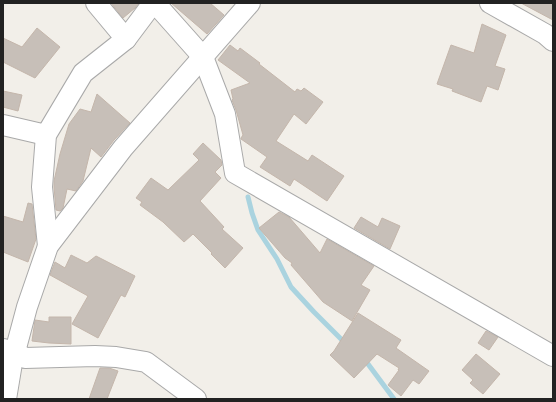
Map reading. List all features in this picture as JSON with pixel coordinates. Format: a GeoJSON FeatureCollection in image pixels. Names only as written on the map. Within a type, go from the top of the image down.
{"type":"FeatureCollection","features":[{"type":"Feature","properties":{"kind":"street"},"geometry":{"type":"LineString","coordinates":[[96,3],[126,39]]}},
{"type":"Feature","properties":{"kind":"street"},"geometry":{"type":"LineString","coordinates":[[48,246],[42,187],[46,135],[83,73],[126,39],[154,3],[204,57],[225,114],[235,172],[553,356]]}},
{"type":"Feature","properties":{"kind":"street"},"geometry":{"type":"LineString","coordinates":[[6,399],[8,357],[48,246],[123,148],[250,3]]}},
{"type":"Feature","properties":{"kind":"street"},"geometry":{"type":"LineString","coordinates":[[490,3],[553,40]]}},
{"type":"Feature","properties":{"kind":"street"},"geometry":{"type":"LineString","coordinates":[[3,125],[46,135]]}},
{"type":"Feature","properties":{"kind":"street"},"geometry":{"type":"LineString","coordinates":[[8,357],[95,356],[146,362],[196,399]]}},
{"type":"Feature","properties":{"kind":"building"},"geometry":{"type":"Polygon","coordinates":[[[111,3],[139,3],[123,18],[111,3]]]}},
{"type":"Feature","properties":{"kind":"building"},"geometry":{"type":"Polygon","coordinates":[[[171,3],[210,3],[224,15],[207,34],[171,3]]]}},
{"type":"Feature","properties":{"kind":"building"},"geometry":{"type":"Polygon","coordinates":[[[521,3],[553,3],[553,20],[521,3]]]}},
{"type":"Feature","properties":{"kind":"building"},"geometry":{"type":"Polygon","coordinates":[[[482,24],[506,35],[495,66],[505,69],[498,90],[487,86],[481,102],[452,91],[453,89],[437,84],[451,45],[474,53],[482,24]]]}},
{"type":"Feature","properties":{"kind":"building"},"geometry":{"type":"Polygon","coordinates":[[[37,28],[60,47],[35,78],[3,62],[3,38],[22,47],[37,28]]]}},
{"type":"Feature","properties":{"kind":"building"},"geometry":{"type":"Polygon","coordinates":[[[230,45],[238,51],[240,48],[295,92],[297,89],[301,91],[304,88],[323,102],[306,124],[294,114],[276,141],[308,161],[312,155],[344,176],[327,201],[294,179],[290,186],[260,167],[267,157],[241,139],[243,135],[232,100],[231,90],[250,83],[218,60],[230,45]]]}},
{"type":"Feature","properties":{"kind":"building"},"geometry":{"type":"Polygon","coordinates":[[[3,91],[22,95],[18,111],[3,107],[3,91]]]}},
{"type":"Feature","properties":{"kind":"building"},"geometry":{"type":"Polygon","coordinates":[[[97,94],[130,123],[101,157],[91,148],[83,181],[76,191],[67,189],[63,208],[60,211],[56,210],[54,181],[69,124],[80,109],[91,112],[97,94]]]}},
{"type":"Feature","properties":{"kind":"building"},"geometry":{"type":"Polygon","coordinates":[[[203,143],[221,160],[222,165],[215,172],[221,178],[200,201],[224,227],[222,229],[243,248],[225,268],[193,234],[184,242],[163,222],[140,205],[142,202],[136,198],[151,178],[168,190],[199,160],[193,154],[203,143]]]}},
{"type":"Feature","properties":{"kind":"building"},"geometry":{"type":"Polygon","coordinates":[[[28,203],[32,204],[36,239],[28,262],[3,252],[3,216],[23,222],[28,203]]]}},
{"type":"Feature","properties":{"kind":"building"},"geometry":{"type":"Polygon","coordinates":[[[279,212],[289,217],[320,253],[327,239],[374,266],[361,285],[370,290],[352,321],[323,302],[291,265],[292,263],[285,258],[259,228],[279,212]]]}},
{"type":"Feature","properties":{"kind":"building"},"geometry":{"type":"Polygon","coordinates":[[[361,217],[378,227],[382,218],[400,226],[390,249],[354,228],[361,217]]]}},
{"type":"Feature","properties":{"kind":"building"},"geometry":{"type":"Polygon","coordinates":[[[71,255],[87,263],[96,256],[135,276],[125,297],[121,295],[98,338],[72,324],[88,296],[50,275],[55,262],[65,268],[71,255]]]}},
{"type":"Feature","properties":{"kind":"building"},"geometry":{"type":"Polygon","coordinates":[[[358,313],[401,340],[396,348],[429,371],[419,384],[413,380],[401,396],[388,385],[399,368],[377,354],[354,378],[330,355],[358,313]]]}},
{"type":"Feature","properties":{"kind":"building"},"geometry":{"type":"Polygon","coordinates":[[[49,317],[71,317],[71,344],[32,341],[35,320],[49,322],[49,317]]]}},
{"type":"Feature","properties":{"kind":"building"},"geometry":{"type":"Polygon","coordinates":[[[486,331],[498,337],[489,350],[478,343],[486,331]]]}},
{"type":"Feature","properties":{"kind":"building"},"geometry":{"type":"Polygon","coordinates":[[[476,354],[500,374],[483,394],[470,383],[473,380],[462,370],[476,354]]]}},
{"type":"Feature","properties":{"kind":"building"},"geometry":{"type":"Polygon","coordinates":[[[100,368],[109,368],[118,371],[107,399],[89,399],[100,368]]]}},
{"type":"Feature","properties":{"kind":"waterway"},"geometry":{"type":"LineString","coordinates":[[248,197],[258,230],[277,259],[291,287],[345,343]]}},
{"type":"Feature","properties":{"kind":"waterway"},"geometry":{"type":"LineString","coordinates":[[363,359],[394,399]]}}]}
